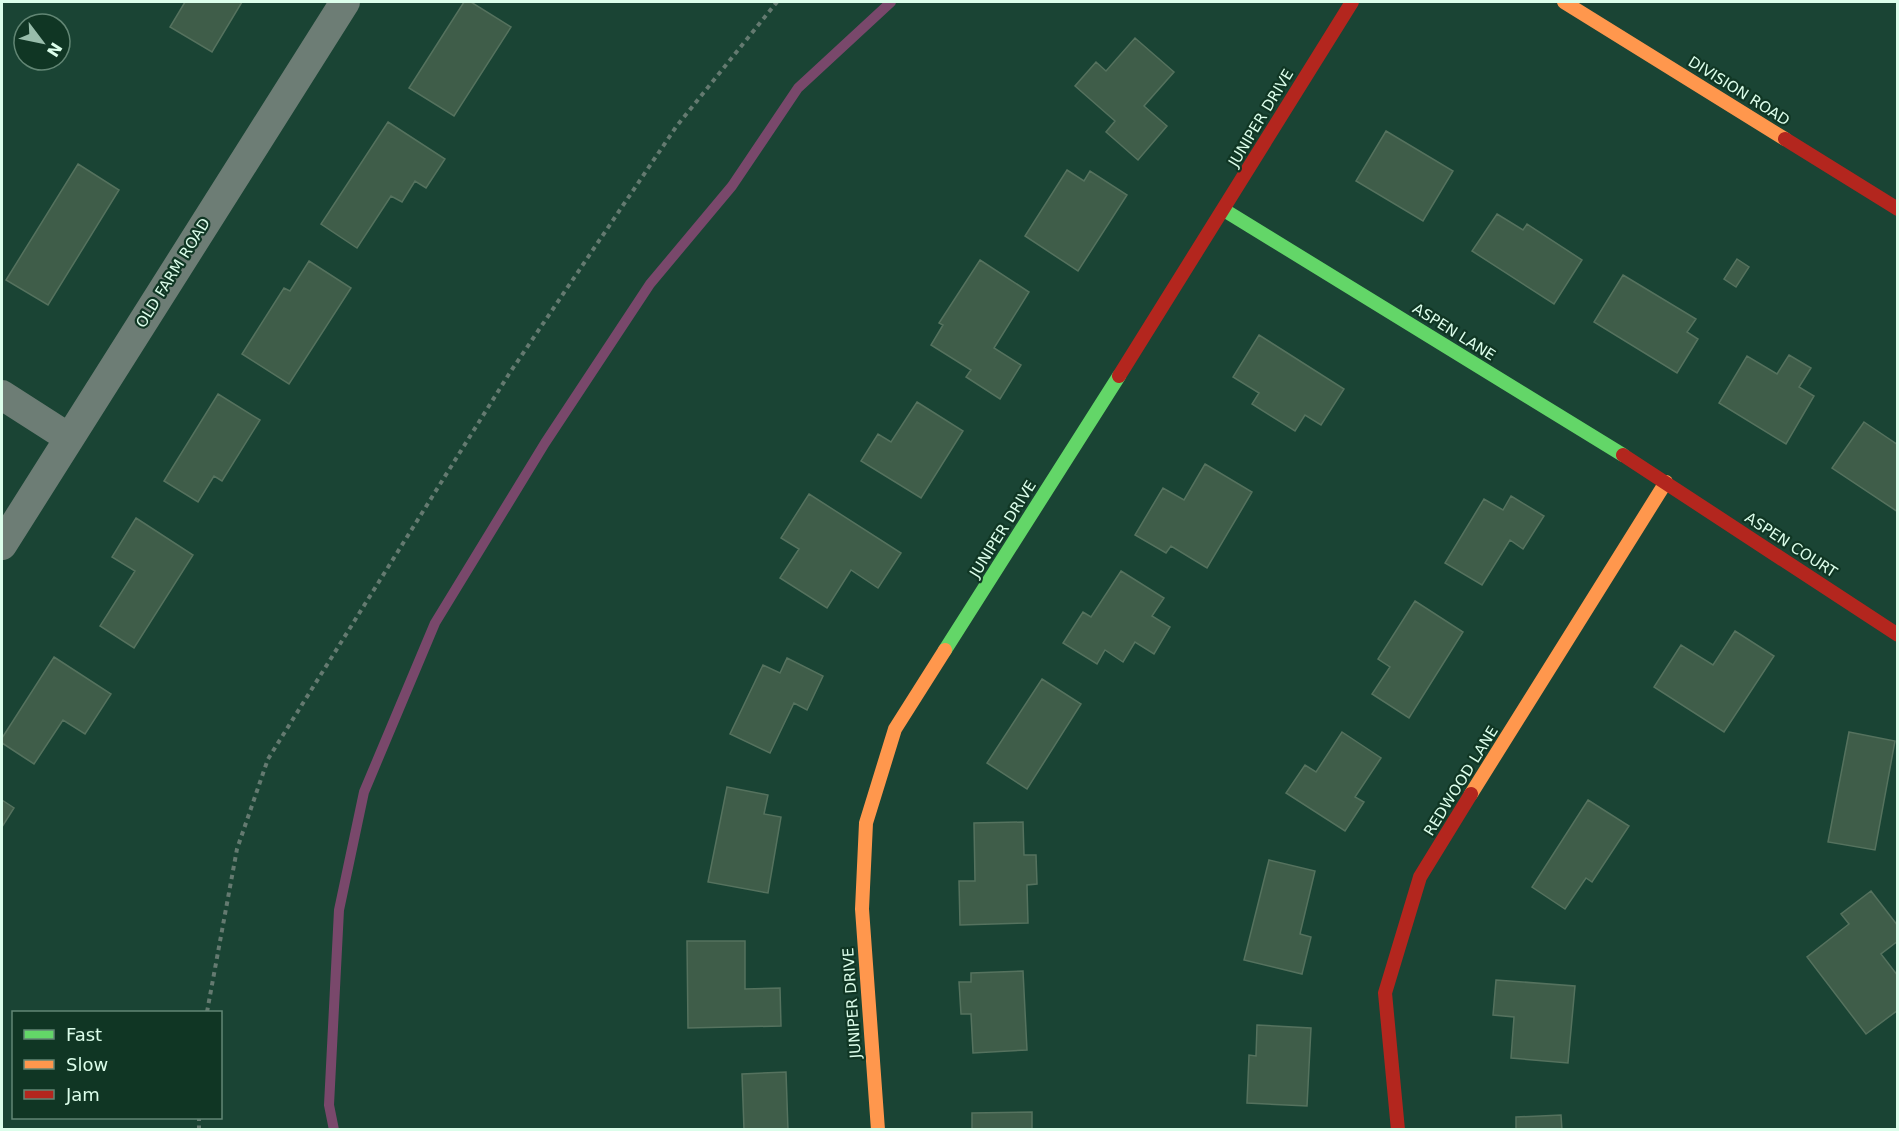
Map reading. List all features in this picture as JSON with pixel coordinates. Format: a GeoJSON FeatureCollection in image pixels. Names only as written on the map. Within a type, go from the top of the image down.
{"type":"FeatureCollection","features":[{"type":"Feature","properties":{"kind":"street","name":"OLD FARM ROAD"},"geometry":{"type":"LineString","coordinates":[[2,545],[345,2]]}},
{"type":"Feature","properties":{"kind":"street","name":"JUNIPER DRIVE"},"geometry":{"type":"LineString","coordinates":[[878,1130],[862,909],[866,823],[896,729],[1224,210],[1352,2]]}},
{"type":"Feature","properties":{"kind":"street","name":"DIVISION ROAD"},"geometry":{"type":"LineString","coordinates":[[1564,2],[1898,209]]}},
{"type":"Feature","properties":{"kind":"street","name":"ASPEN LANE"},"geometry":{"type":"LineString","coordinates":[[1224,210],[1666,483]]}},
{"type":"Feature","properties":{"kind":"street"},"geometry":{"type":"LineString","coordinates":[[2,395],[69,438]]}},
{"type":"Feature","properties":{"kind":"street","name":"ASPEN COURT"},"geometry":{"type":"LineString","coordinates":[[1666,483],[1898,635]]}},
{"type":"Feature","properties":{"kind":"street","name":"REDWOOD LANE"},"geometry":{"type":"LineString","coordinates":[[1398,1130],[1385,993],[1420,877],[1666,483]]}},
{"type":"Feature","properties":{"kind":"path"},"geometry":{"type":"LineString","coordinates":[[207,1011],[237,849],[268,759],[509,374],[676,127],[777,2]]}},
{"type":"Feature","properties":{"kind":"building"},"geometry":{"type":"Polygon","coordinates":[[[185,2],[242,2],[212,52],[170,27],[185,2]]]}},
{"type":"Feature","properties":{"kind":"building"},"geometry":{"type":"Polygon","coordinates":[[[464,2],[471,2],[511,27],[454,116],[409,88],[464,2]]]}},
{"type":"Feature","properties":{"kind":"building"},"geometry":{"type":"Polygon","coordinates":[[[1135,38],[1174,72],[1144,106],[1167,126],[1138,160],[1106,132],[1115,121],[1075,86],[1096,62],[1106,71],[1135,38]]]}},
{"type":"Feature","properties":{"kind":"building"},"geometry":{"type":"Polygon","coordinates":[[[388,122],[445,159],[426,188],[415,181],[402,202],[391,196],[357,248],[321,224],[388,122]]]}},
{"type":"Feature","properties":{"kind":"building"},"geometry":{"type":"Polygon","coordinates":[[[1386,131],[1453,171],[1423,221],[1356,181],[1386,131]]]}},
{"type":"Feature","properties":{"kind":"building"},"geometry":{"type":"Polygon","coordinates":[[[78,164],[119,190],[48,305],[6,280],[78,164]]]}},
{"type":"Feature","properties":{"kind":"building"},"geometry":{"type":"Polygon","coordinates":[[[1067,170],[1084,181],[1090,171],[1127,195],[1078,271],[1025,236],[1067,170]]]}},
{"type":"Feature","properties":{"kind":"building"},"geometry":{"type":"Polygon","coordinates":[[[1497,214],[1523,230],[1527,224],[1582,260],[1554,304],[1472,251],[1497,214]]]}},
{"type":"Feature","properties":{"kind":"building"},"geometry":{"type":"Polygon","coordinates":[[[1737,259],[1749,267],[1736,287],[1724,279],[1737,259]]]}},
{"type":"Feature","properties":{"kind":"building"},"geometry":{"type":"Polygon","coordinates":[[[980,260],[1029,292],[994,348],[1021,365],[1000,399],[966,377],[971,370],[931,345],[943,325],[939,323],[980,260]]]}},
{"type":"Feature","properties":{"kind":"building"},"geometry":{"type":"Polygon","coordinates":[[[309,261],[351,288],[289,384],[242,354],[284,288],[290,291],[309,261]]]}},
{"type":"Feature","properties":{"kind":"building"},"geometry":{"type":"Polygon","coordinates":[[[1623,275],[1696,319],[1687,332],[1698,339],[1677,373],[1594,322],[1623,275]]]}},
{"type":"Feature","properties":{"kind":"building"},"geometry":{"type":"Polygon","coordinates":[[[1259,335],[1344,389],[1321,425],[1305,415],[1295,431],[1252,404],[1259,393],[1233,377],[1259,335]]]}},
{"type":"Feature","properties":{"kind":"building"},"geometry":{"type":"Polygon","coordinates":[[[1789,355],[1811,368],[1799,387],[1814,396],[1786,444],[1719,403],[1747,356],[1777,374],[1789,355]]]}},
{"type":"Feature","properties":{"kind":"building"},"geometry":{"type":"Polygon","coordinates":[[[218,394],[260,420],[222,481],[214,476],[198,502],[164,481],[218,394]]]}},
{"type":"Feature","properties":{"kind":"building"},"geometry":{"type":"Polygon","coordinates":[[[917,402],[963,431],[921,498],[861,461],[878,434],[891,442],[917,402]]]}},
{"type":"Feature","properties":{"kind":"building"},"geometry":{"type":"Polygon","coordinates":[[[1864,422],[1898,445],[1898,512],[1832,468],[1864,422]]]}},
{"type":"Feature","properties":{"kind":"building"},"geometry":{"type":"Polygon","coordinates":[[[1205,464],[1252,492],[1207,568],[1171,546],[1166,553],[1135,535],[1163,488],[1184,500],[1205,464]]]}},
{"type":"Feature","properties":{"kind":"building"},"geometry":{"type":"Polygon","coordinates":[[[809,494],[901,553],[878,588],[851,570],[827,608],[780,578],[799,549],[781,538],[809,494]]]}},
{"type":"Feature","properties":{"kind":"building"},"geometry":{"type":"Polygon","coordinates":[[[1511,496],[1544,516],[1523,549],[1510,540],[1482,585],[1445,563],[1484,499],[1503,510],[1511,496]]]}},
{"type":"Feature","properties":{"kind":"building"},"geometry":{"type":"Polygon","coordinates":[[[136,518],[193,555],[134,648],[100,626],[135,571],[112,557],[136,518]]]}},
{"type":"Feature","properties":{"kind":"building"},"geometry":{"type":"Polygon","coordinates":[[[1121,571],[1164,598],[1152,616],[1170,627],[1154,654],[1135,642],[1123,662],[1105,650],[1097,664],[1063,643],[1083,612],[1091,617],[1121,571]]]}},
{"type":"Feature","properties":{"kind":"building"},"geometry":{"type":"Polygon","coordinates":[[[1415,601],[1463,632],[1409,718],[1372,694],[1390,667],[1378,659],[1415,601]]]}},
{"type":"Feature","properties":{"kind":"building"},"geometry":{"type":"Polygon","coordinates":[[[1735,631],[1774,656],[1724,732],[1654,687],[1681,645],[1713,665],[1735,631]]]}},
{"type":"Feature","properties":{"kind":"building"},"geometry":{"type":"Polygon","coordinates":[[[54,657],[111,694],[85,734],[63,720],[34,764],[2,743],[2,738],[54,657]]]}},
{"type":"Feature","properties":{"kind":"building"},"geometry":{"type":"Polygon","coordinates":[[[787,658],[823,676],[807,710],[794,703],[770,753],[730,734],[763,665],[780,673],[787,658]]]}},
{"type":"Feature","properties":{"kind":"building"},"geometry":{"type":"Polygon","coordinates":[[[1042,679],[1081,704],[1027,789],[987,763],[1042,679]]]}},
{"type":"Feature","properties":{"kind":"building"},"geometry":{"type":"Polygon","coordinates":[[[1342,732],[1381,758],[1355,797],[1364,802],[1345,831],[1286,793],[1305,765],[1316,772],[1342,732]]]}},
{"type":"Feature","properties":{"kind":"building"},"geometry":{"type":"Polygon","coordinates":[[[1849,732],[1895,741],[1875,850],[1828,842],[1849,732]]]}},
{"type":"Feature","properties":{"kind":"building"},"geometry":{"type":"Polygon","coordinates":[[[727,787],[768,795],[764,814],[781,817],[768,893],[708,882],[727,787]]]}},
{"type":"Feature","properties":{"kind":"building"},"geometry":{"type":"Polygon","coordinates":[[[2,800],[14,808],[2,827],[2,800]]]}},
{"type":"Feature","properties":{"kind":"building"},"geometry":{"type":"Polygon","coordinates":[[[1588,800],[1629,826],[1592,882],[1586,878],[1565,909],[1532,887],[1588,800]]]}},
{"type":"Feature","properties":{"kind":"building"},"geometry":{"type":"Polygon","coordinates":[[[1023,822],[1024,855],[1036,855],[1037,884],[1027,885],[1028,923],[960,925],[959,881],[975,881],[974,823],[1023,822]]]}},
{"type":"Feature","properties":{"kind":"building"},"geometry":{"type":"Polygon","coordinates":[[[1269,860],[1315,871],[1300,934],[1311,937],[1302,974],[1244,960],[1269,860]]]}},
{"type":"Feature","properties":{"kind":"building"},"geometry":{"type":"Polygon","coordinates":[[[1871,891],[1898,926],[1898,941],[1881,954],[1898,976],[1898,1010],[1866,1034],[1807,957],[1849,924],[1841,914],[1871,891]]]}},
{"type":"Feature","properties":{"kind":"building"},"geometry":{"type":"Polygon","coordinates":[[[687,941],[745,941],[745,989],[780,988],[781,1026],[688,1028],[687,941]]]}},
{"type":"Feature","properties":{"kind":"building"},"geometry":{"type":"Polygon","coordinates":[[[1023,971],[1027,1050],[973,1053],[971,1014],[961,1014],[959,982],[971,982],[971,973],[1023,971]]]}},
{"type":"Feature","properties":{"kind":"building"},"geometry":{"type":"Polygon","coordinates":[[[1496,980],[1575,986],[1568,1063],[1511,1058],[1514,1017],[1493,1015],[1496,980]]]}},
{"type":"Feature","properties":{"kind":"building"},"geometry":{"type":"Polygon","coordinates":[[[1257,1025],[1311,1028],[1307,1106],[1247,1103],[1249,1055],[1256,1056],[1257,1025]]]}},
{"type":"Feature","properties":{"kind":"building"},"geometry":{"type":"Polygon","coordinates":[[[786,1072],[788,1130],[744,1130],[742,1074],[786,1072]]]}},
{"type":"Feature","properties":{"kind":"building"},"geometry":{"type":"Polygon","coordinates":[[[1032,1112],[1032,1130],[972,1130],[972,1113],[1032,1112]]]}},
{"type":"Feature","properties":{"kind":"building"},"geometry":{"type":"Polygon","coordinates":[[[1561,1115],[1562,1130],[1516,1130],[1516,1117],[1561,1115]]]}},
{"type":"Feature","properties":{"kind":"waterway"},"geometry":{"type":"LineString","coordinates":[[334,1130],[329,1105],[339,910],[364,792],[435,623],[545,443],[650,284],[732,186],[798,88],[891,2]]}},
{"type":"Feature","properties":{"kind":"traffic: fast"},"geometry":{"type":"LineString","coordinates":[[1224,210],[1623,455]]}},
{"type":"Feature","properties":{"kind":"traffic: fast"},"geometry":{"type":"LineString","coordinates":[[945,650],[1119,376]]}},
{"type":"Feature","properties":{"kind":"traffic: slow"},"geometry":{"type":"LineString","coordinates":[[1564,2],[1785,139]]}},
{"type":"Feature","properties":{"kind":"traffic: slow"},"geometry":{"type":"LineString","coordinates":[[1471,794],[1666,482]]}},
{"type":"Feature","properties":{"kind":"traffic: slow"},"geometry":{"type":"LineString","coordinates":[[878,1130],[862,909],[866,823],[895,729],[945,650]]}},
{"type":"Feature","properties":{"kind":"traffic: jam"},"geometry":{"type":"LineString","coordinates":[[1119,376],[1352,2]]}},
{"type":"Feature","properties":{"kind":"traffic: jam"},"geometry":{"type":"LineString","coordinates":[[1785,139],[1898,209]]}},
{"type":"Feature","properties":{"kind":"traffic: jam"},"geometry":{"type":"LineString","coordinates":[[1623,455],[1898,635]]}},
{"type":"Feature","properties":{"kind":"traffic: jam"},"geometry":{"type":"LineString","coordinates":[[1398,1130],[1385,993],[1420,877],[1471,794]]}}]}
